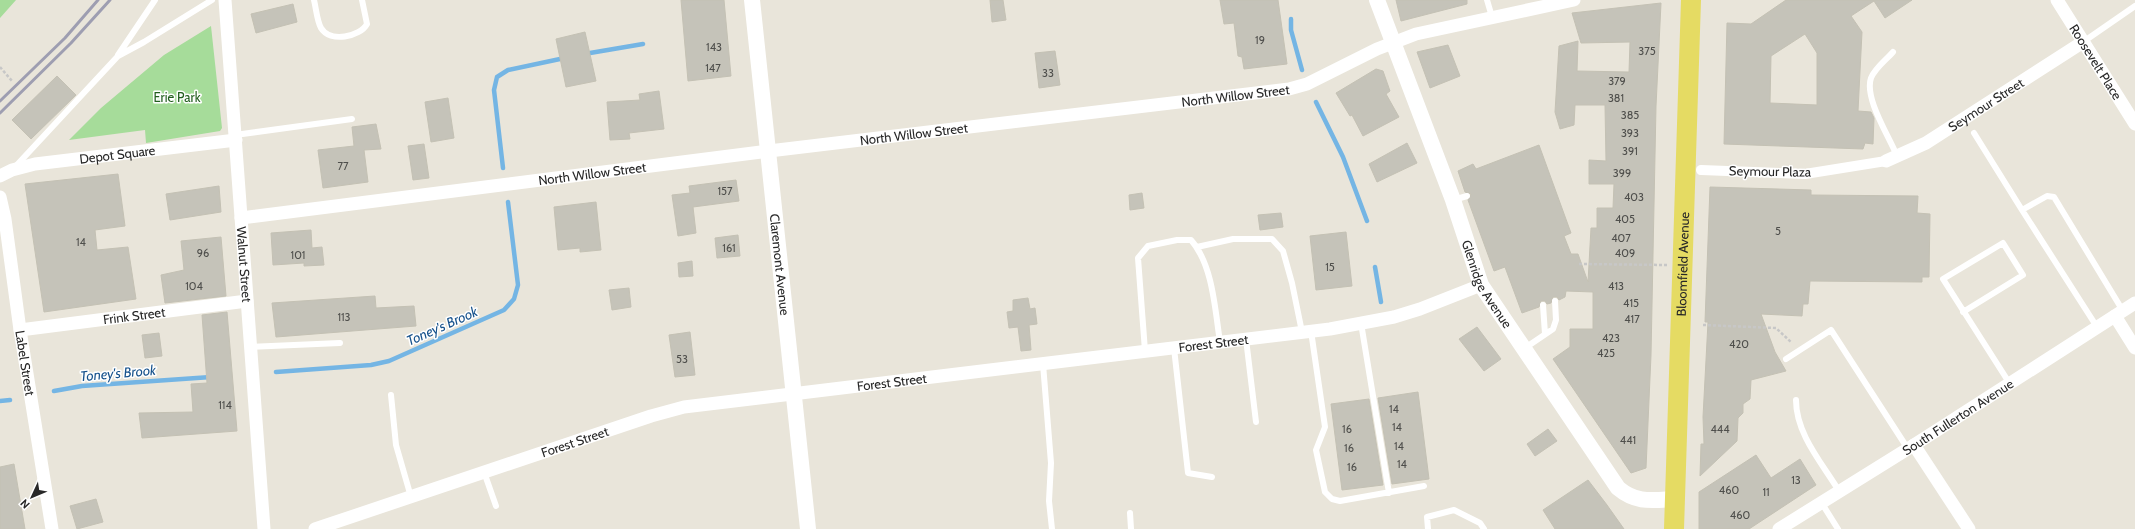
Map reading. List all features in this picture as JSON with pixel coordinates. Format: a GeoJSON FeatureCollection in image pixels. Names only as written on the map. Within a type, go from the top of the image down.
{"type":"FeatureCollection","features":[{"type":"Feature","properties":{"kind":"main road","name":"Bloomfield Avenue"},"geometry":{"type":"LineString","coordinates":[[1674,529],[1691,0]]}},
{"type":"Feature","properties":{"kind":"street","name":"Walnut Street"},"geometry":{"type":"LineString","coordinates":[[225,0],[264,529]]}},
{"type":"Feature","properties":{"kind":"street","name":"Claremont Avenue"},"geometry":{"type":"LineString","coordinates":[[752,0],[795,394],[808,529]]}},
{"type":"Feature","properties":{"kind":"street","name":"Glenridge Avenue"},"geometry":{"type":"LineString","coordinates":[[1377,0],[1393,42],[1460,198],[1481,285],[1618,488],[1627,496],[1638,500],[1676,499]]}},
{"type":"Feature","properties":{"kind":"street","name":"North Willow Street"},"geometry":{"type":"LineString","coordinates":[[241,218],[769,151],[1289,89],[1319,78],[1393,42],[1416,34],[1548,2],[1574,0]]}},
{"type":"Feature","properties":{"kind":"street","name":"Roosevelt Place"},"geometry":{"type":"LineString","coordinates":[[2057,0],[2135,124]]}},
{"type":"Feature","properties":{"kind":"street","name":"Seymour Street"},"geometry":{"type":"LineString","coordinates":[[1892,158],[1926,143],[2083,42]]}},
{"type":"Feature","properties":{"kind":"street","name":"Depot Square"},"geometry":{"type":"LineString","coordinates":[[0,176],[12,170],[35,164],[236,137]]}},
{"type":"Feature","properties":{"kind":"street","name":"Seymour Plaza"},"geometry":{"type":"LineString","coordinates":[[1701,170],[1805,174],[1892,158]]}},
{"type":"Feature","properties":{"kind":"street","name":"Label Street"},"geometry":{"type":"LineString","coordinates":[[0,197],[5,219],[20,330],[52,529]]}},
{"type":"Feature","properties":{"kind":"street","name":"Forest Street"},"geometry":{"type":"LineString","coordinates":[[315,529],[651,416],[684,407],[1306,332],[1394,317],[1428,307],[1481,285]]}},
{"type":"Feature","properties":{"kind":"street","name":"Frink Street"},"geometry":{"type":"LineString","coordinates":[[20,330],[247,302]]}},
{"type":"Feature","properties":{"kind":"street","name":"South Fullerton Avenue"},"geometry":{"type":"LineString","coordinates":[[1779,529],[1911,447],[2135,303]]}},
{"type":"Feature","properties":{"kind":"street"},"geometry":{"type":"LineString","coordinates":[[2119,313],[2135,348]]}},
{"type":"Feature","properties":{"kind":"street"},"geometry":{"type":"LineString","coordinates":[[1911,447],[1969,529]]}},
{"type":"Feature","properties":{"kind":"lane"},"geometry":{"type":"LineString","coordinates":[[118,56],[144,42],[212,0]]}},
{"type":"Feature","properties":{"kind":"lane"},"geometry":{"type":"LineString","coordinates":[[314,0],[320,27],[327,34],[333,37],[357,34],[364,30],[367,24],[362,0]]}},
{"type":"Feature","properties":{"kind":"lane"},"geometry":{"type":"LineString","coordinates":[[1487,0],[1492,16]]}},
{"type":"Feature","properties":{"kind":"lane"},"geometry":{"type":"LineString","coordinates":[[12,170],[118,56],[154,1]]}},
{"type":"Feature","properties":{"kind":"lane"},"geometry":{"type":"LineString","coordinates":[[2083,42],[2135,6]]}},
{"type":"Feature","properties":{"kind":"lane"},"geometry":{"type":"LineString","coordinates":[[1892,158],[1872,102],[1869,88],[1872,77],[1893,52]]}},
{"type":"Feature","properties":{"kind":"lane"},"geometry":{"type":"LineString","coordinates":[[236,137],[352,120]]}},
{"type":"Feature","properties":{"kind":"lane"},"geometry":{"type":"LineString","coordinates":[[1974,133],[2097,328]]}},
{"type":"Feature","properties":{"kind":"lane"},"geometry":{"type":"LineString","coordinates":[[2022,210],[2047,196],[2054,197],[2119,313]]}},
{"type":"Feature","properties":{"kind":"lane"},"geometry":{"type":"LineString","coordinates":[[1197,247],[1233,239],[1272,239],[1283,251],[1306,332],[1325,427],[1316,450],[1325,492],[1332,499],[1340,501],[1424,486]]}},
{"type":"Feature","properties":{"kind":"lane"},"geometry":{"type":"LineString","coordinates":[[1145,352],[1138,258],[1148,246],[1177,240],[1191,240],[1197,247],[1211,283],[1220,342]]}},
{"type":"Feature","properties":{"kind":"lane"},"geometry":{"type":"LineString","coordinates":[[1963,312],[2023,275],[2003,243],[1943,279],[1963,312],[2010,384]]}},
{"type":"Feature","properties":{"kind":"lane"},"geometry":{"type":"LineString","coordinates":[[1524,349],[1553,329],[1556,320],[1555,301]]}},
{"type":"Feature","properties":{"kind":"lane"},"geometry":{"type":"LineString","coordinates":[[1543,305],[1545,334]]}},
{"type":"Feature","properties":{"kind":"lane"},"geometry":{"type":"LineString","coordinates":[[1361,323],[1389,493]]}},
{"type":"Feature","properties":{"kind":"lane"},"geometry":{"type":"LineString","coordinates":[[1786,359],[1831,330],[1911,447]]}},
{"type":"Feature","properties":{"kind":"lane"},"geometry":{"type":"LineString","coordinates":[[1246,339],[1256,422]]}},
{"type":"Feature","properties":{"kind":"lane"},"geometry":{"type":"LineString","coordinates":[[251,347],[340,343]]}},
{"type":"Feature","properties":{"kind":"lane"},"geometry":{"type":"LineString","coordinates":[[1174,348],[1188,473],[1212,477]]}},
{"type":"Feature","properties":{"kind":"lane"},"geometry":{"type":"LineString","coordinates":[[1043,364],[1051,463],[1049,501],[1052,529]]}},
{"type":"Feature","properties":{"kind":"lane"},"geometry":{"type":"LineString","coordinates":[[391,395],[396,445],[411,497]]}},
{"type":"Feature","properties":{"kind":"lane"},"geometry":{"type":"LineString","coordinates":[[1796,400],[1796,414],[1806,438],[1839,491]]}},
{"type":"Feature","properties":{"kind":"lane"},"geometry":{"type":"LineString","coordinates":[[484,472],[496,506]]}},
{"type":"Feature","properties":{"kind":"lane"},"geometry":{"type":"LineString","coordinates":[[1821,502],[1838,529]]}},
{"type":"Feature","properties":{"kind":"lane"},"geometry":{"type":"LineString","coordinates":[[1428,529],[1427,517],[1454,510],[1480,523],[1484,529]]}},
{"type":"Feature","properties":{"kind":"lane"},"geometry":{"type":"LineString","coordinates":[[1130,513],[1131,529]]}},
{"type":"Feature","properties":{"kind":"path"},"geometry":{"type":"LineString","coordinates":[[0,67],[12,81]]}},
{"type":"Feature","properties":{"kind":"path"},"geometry":{"type":"LineString","coordinates":[[1579,264],[1683,266]]}},
{"type":"Feature","properties":{"kind":"path"},"geometry":{"type":"LineString","coordinates":[[1703,325],[1776,328],[1799,350]]}},
{"type":"Feature","properties":{"kind":"green space"},"geometry":{"type":"Polygon","coordinates":[[[0,0],[16,0],[0,18],[0,0]]]}},
{"type":"Feature","properties":{"kind":"green space","name":"Erie Park"},"geometry":{"type":"Polygon","coordinates":[[[211,26],[222,128],[220,131],[146,143],[145,130],[69,140],[101,108],[164,55],[211,26]]]}},
{"type":"Feature","properties":{"kind":"building"},"geometry":{"type":"Polygon","coordinates":[[[681,0],[724,0],[731,76],[688,81],[681,0]]]}},
{"type":"Feature","properties":{"kind":"building"},"geometry":{"type":"Polygon","coordinates":[[[990,0],[1003,0],[1006,20],[992,22],[990,0]]]}},
{"type":"Feature","properties":{"kind":"building"},"geometry":{"type":"Polygon","coordinates":[[[1220,0],[1278,0],[1287,64],[1244,69],[1242,57],[1238,56],[1234,23],[1224,24],[1220,0]]]}},
{"type":"Feature","properties":{"kind":"building"},"geometry":{"type":"Polygon","coordinates":[[[1396,0],[1467,0],[1467,4],[1401,21],[1396,0]]]}},
{"type":"Feature","properties":{"kind":"building"},"geometry":{"type":"Polygon","coordinates":[[[1786,0],[1912,0],[1885,18],[1874,1],[1851,16],[1862,32],[1858,111],[1871,112],[1874,118],[1873,144],[1865,143],[1863,149],[1724,144],[1727,23],[1751,24],[1786,0]],[[1805,34],[1771,56],[1770,103],[1817,105],[1817,53],[1805,34]]]}},
{"type":"Feature","properties":{"kind":"building"},"geometry":{"type":"Polygon","coordinates":[[[1661,3],[1656,106],[1651,355],[1646,468],[1631,473],[1553,359],[1570,347],[1570,329],[1593,329],[1593,292],[1566,291],[1565,297],[1559,300],[1557,297],[1553,297],[1551,303],[1547,304],[1545,301],[1541,301],[1539,307],[1522,313],[1505,267],[1494,271],[1468,200],[1471,194],[1465,192],[1458,171],[1473,164],[1476,169],[1539,145],[1571,233],[1564,236],[1571,254],[1578,254],[1588,282],[1591,228],[1597,228],[1597,208],[1613,208],[1614,184],[1589,184],[1589,160],[1606,161],[1605,105],[1575,105],[1574,125],[1560,129],[1555,112],[1559,46],[1578,41],[1577,71],[1629,72],[1630,42],[1581,43],[1572,13],[1661,3]]]}},
{"type":"Feature","properties":{"kind":"building"},"geometry":{"type":"Polygon","coordinates":[[[293,4],[297,22],[256,33],[251,14],[293,4]]]}},
{"type":"Feature","properties":{"kind":"building"},"geometry":{"type":"Polygon","coordinates":[[[585,32],[596,81],[566,87],[556,39],[585,32]]]}},
{"type":"Feature","properties":{"kind":"building"},"geometry":{"type":"Polygon","coordinates":[[[1448,45],[1460,76],[1430,88],[1417,52],[1448,45]]]}},
{"type":"Feature","properties":{"kind":"building"},"geometry":{"type":"Polygon","coordinates":[[[1055,51],[1060,85],[1039,88],[1035,53],[1055,51]]]}},
{"type":"Feature","properties":{"kind":"building"},"geometry":{"type":"Polygon","coordinates":[[[1376,69],[1383,71],[1390,91],[1386,94],[1399,117],[1363,136],[1352,115],[1350,116],[1336,93],[1376,69]]]}},
{"type":"Feature","properties":{"kind":"building"},"geometry":{"type":"Polygon","coordinates":[[[57,76],[76,95],[31,139],[12,120],[57,76]]]}},
{"type":"Feature","properties":{"kind":"building"},"geometry":{"type":"Polygon","coordinates":[[[659,91],[664,129],[629,133],[630,139],[610,140],[607,102],[640,100],[639,94],[659,91]]]}},
{"type":"Feature","properties":{"kind":"building"},"geometry":{"type":"Polygon","coordinates":[[[448,98],[454,138],[431,142],[425,102],[448,98]]]}},
{"type":"Feature","properties":{"kind":"building"},"geometry":{"type":"Polygon","coordinates":[[[376,124],[381,149],[364,150],[368,182],[323,188],[318,150],[354,146],[352,127],[376,124]]]}},
{"type":"Feature","properties":{"kind":"building"},"geometry":{"type":"Polygon","coordinates":[[[1407,143],[1417,163],[1377,182],[1369,164],[1407,143]]]}},
{"type":"Feature","properties":{"kind":"building"},"geometry":{"type":"Polygon","coordinates":[[[424,144],[429,178],[413,180],[408,146],[424,144]]]}},
{"type":"Feature","properties":{"kind":"building"},"geometry":{"type":"Polygon","coordinates":[[[118,174],[125,226],[95,230],[97,250],[128,247],[136,299],[44,312],[25,184],[118,174]]]}},
{"type":"Feature","properties":{"kind":"building"},"geometry":{"type":"Polygon","coordinates":[[[736,180],[739,201],[693,207],[696,233],[678,236],[672,195],[690,193],[689,186],[736,180]]]}},
{"type":"Feature","properties":{"kind":"building"},"geometry":{"type":"Polygon","coordinates":[[[219,186],[221,212],[170,220],[166,194],[219,186]]]}},
{"type":"Feature","properties":{"kind":"building"},"geometry":{"type":"Polygon","coordinates":[[[1710,187],[1811,190],[1811,195],[1918,196],[1917,213],[1930,214],[1929,277],[1922,277],[1922,282],[1810,281],[1808,304],[1803,304],[1802,316],[1761,314],[1775,352],[1786,371],[1751,380],[1750,399],[1743,404],[1743,413],[1738,418],[1737,441],[1700,476],[1701,444],[1704,444],[1703,417],[1708,322],[1705,322],[1710,187]]]}},
{"type":"Feature","properties":{"kind":"building"},"geometry":{"type":"Polygon","coordinates":[[[1142,193],[1144,208],[1130,210],[1129,195],[1142,193]]]}},
{"type":"Feature","properties":{"kind":"building"},"geometry":{"type":"Polygon","coordinates":[[[596,202],[601,250],[580,252],[580,248],[558,250],[554,207],[596,202]]]}},
{"type":"Feature","properties":{"kind":"building"},"geometry":{"type":"Polygon","coordinates":[[[1281,213],[1283,227],[1260,230],[1258,215],[1281,213]]]}},
{"type":"Feature","properties":{"kind":"building"},"geometry":{"type":"Polygon","coordinates":[[[311,230],[312,248],[322,247],[324,265],[304,266],[304,263],[273,265],[271,233],[311,230]]]}},
{"type":"Feature","properties":{"kind":"building"},"geometry":{"type":"Polygon","coordinates":[[[1346,232],[1352,286],[1316,290],[1310,236],[1346,232]]]}},
{"type":"Feature","properties":{"kind":"building"},"geometry":{"type":"Polygon","coordinates":[[[738,235],[740,256],[717,258],[715,238],[738,235]]]}},
{"type":"Feature","properties":{"kind":"building"},"geometry":{"type":"Polygon","coordinates":[[[221,237],[226,296],[165,303],[161,275],[184,270],[181,241],[221,237]]]}},
{"type":"Feature","properties":{"kind":"building"},"geometry":{"type":"Polygon","coordinates":[[[692,261],[693,276],[679,277],[678,263],[692,261]]]}},
{"type":"Feature","properties":{"kind":"building"},"geometry":{"type":"Polygon","coordinates":[[[629,288],[631,307],[612,310],[609,290],[629,288]]]}},
{"type":"Feature","properties":{"kind":"building"},"geometry":{"type":"Polygon","coordinates":[[[375,296],[376,308],[414,306],[416,326],[276,337],[272,303],[375,296]]]}},
{"type":"Feature","properties":{"kind":"building"},"geometry":{"type":"Polygon","coordinates":[[[1028,298],[1030,309],[1035,308],[1037,324],[1029,325],[1031,350],[1021,351],[1018,327],[1009,328],[1007,312],[1013,311],[1013,300],[1028,298]]]}},
{"type":"Feature","properties":{"kind":"building"},"geometry":{"type":"Polygon","coordinates":[[[227,312],[237,431],[142,438],[139,413],[193,412],[191,384],[207,383],[202,315],[227,312]]]}},
{"type":"Feature","properties":{"kind":"building"},"geometry":{"type":"Polygon","coordinates":[[[1477,327],[1501,359],[1484,371],[1459,339],[1477,327]]]}},
{"type":"Feature","properties":{"kind":"building"},"geometry":{"type":"Polygon","coordinates":[[[690,332],[695,375],[675,377],[669,335],[690,332]]]}},
{"type":"Feature","properties":{"kind":"building"},"geometry":{"type":"Polygon","coordinates":[[[159,333],[162,356],[145,358],[142,335],[159,333]]]}},
{"type":"Feature","properties":{"kind":"building"},"geometry":{"type":"Polygon","coordinates":[[[1418,392],[1429,479],[1392,484],[1378,398],[1418,392]]]}},
{"type":"Feature","properties":{"kind":"building"},"geometry":{"type":"Polygon","coordinates":[[[1369,399],[1383,485],[1342,490],[1331,404],[1369,399]]]}},
{"type":"Feature","properties":{"kind":"building"},"geometry":{"type":"Polygon","coordinates":[[[1548,429],[1557,441],[1535,456],[1527,444],[1548,429]]]}},
{"type":"Feature","properties":{"kind":"building"},"geometry":{"type":"Polygon","coordinates":[[[1756,455],[1771,478],[1800,459],[1816,485],[1749,529],[1699,529],[1699,492],[1756,455]]]}},
{"type":"Feature","properties":{"kind":"building"},"geometry":{"type":"Polygon","coordinates":[[[14,464],[25,529],[0,529],[0,467],[14,464]]]}},
{"type":"Feature","properties":{"kind":"building"},"geometry":{"type":"Polygon","coordinates":[[[1588,480],[1624,529],[1555,529],[1543,510],[1588,480]]]}},
{"type":"Feature","properties":{"kind":"building"},"geometry":{"type":"Polygon","coordinates":[[[96,499],[103,522],[77,529],[70,506],[96,499]]]}},
{"type":"Feature","properties":{"kind":"waterway"},"geometry":{"type":"LineString","coordinates":[[1291,19],[1291,30],[1302,70]]}},
{"type":"Feature","properties":{"kind":"waterway","name":"Toney's Brook"},"geometry":{"type":"LineString","coordinates":[[590,53],[643,44]]}},
{"type":"Feature","properties":{"kind":"waterway","name":"Toney's Brook"},"geometry":{"type":"LineString","coordinates":[[503,168],[494,90],[497,77],[508,70],[560,59]]}},
{"type":"Feature","properties":{"kind":"waterway"},"geometry":{"type":"LineString","coordinates":[[1316,102],[1343,157],[1367,221]]}},
{"type":"Feature","properties":{"kind":"waterway","name":"Toney's Brook"},"geometry":{"type":"LineString","coordinates":[[276,372],[371,365],[389,361],[504,310],[514,299],[518,285],[508,202]]}},
{"type":"Feature","properties":{"kind":"waterway"},"geometry":{"type":"LineString","coordinates":[[1375,267],[1381,302]]}},
{"type":"Feature","properties":{"kind":"waterway","name":"Toney's Brook"},"geometry":{"type":"LineString","coordinates":[[54,391],[82,386],[211,377]]}},
{"type":"Feature","properties":{"kind":"waterway","name":"Toney's Brook"},"geometry":{"type":"LineString","coordinates":[[0,401],[10,400]]}},
{"type":"Feature","properties":{"kind":"railway"},"geometry":{"type":"LineString","coordinates":[[0,101],[65,38],[98,0]]}},
{"type":"Feature","properties":{"kind":"railway"},"geometry":{"type":"LineString","coordinates":[[0,113],[71,43],[110,0]]}}]}
